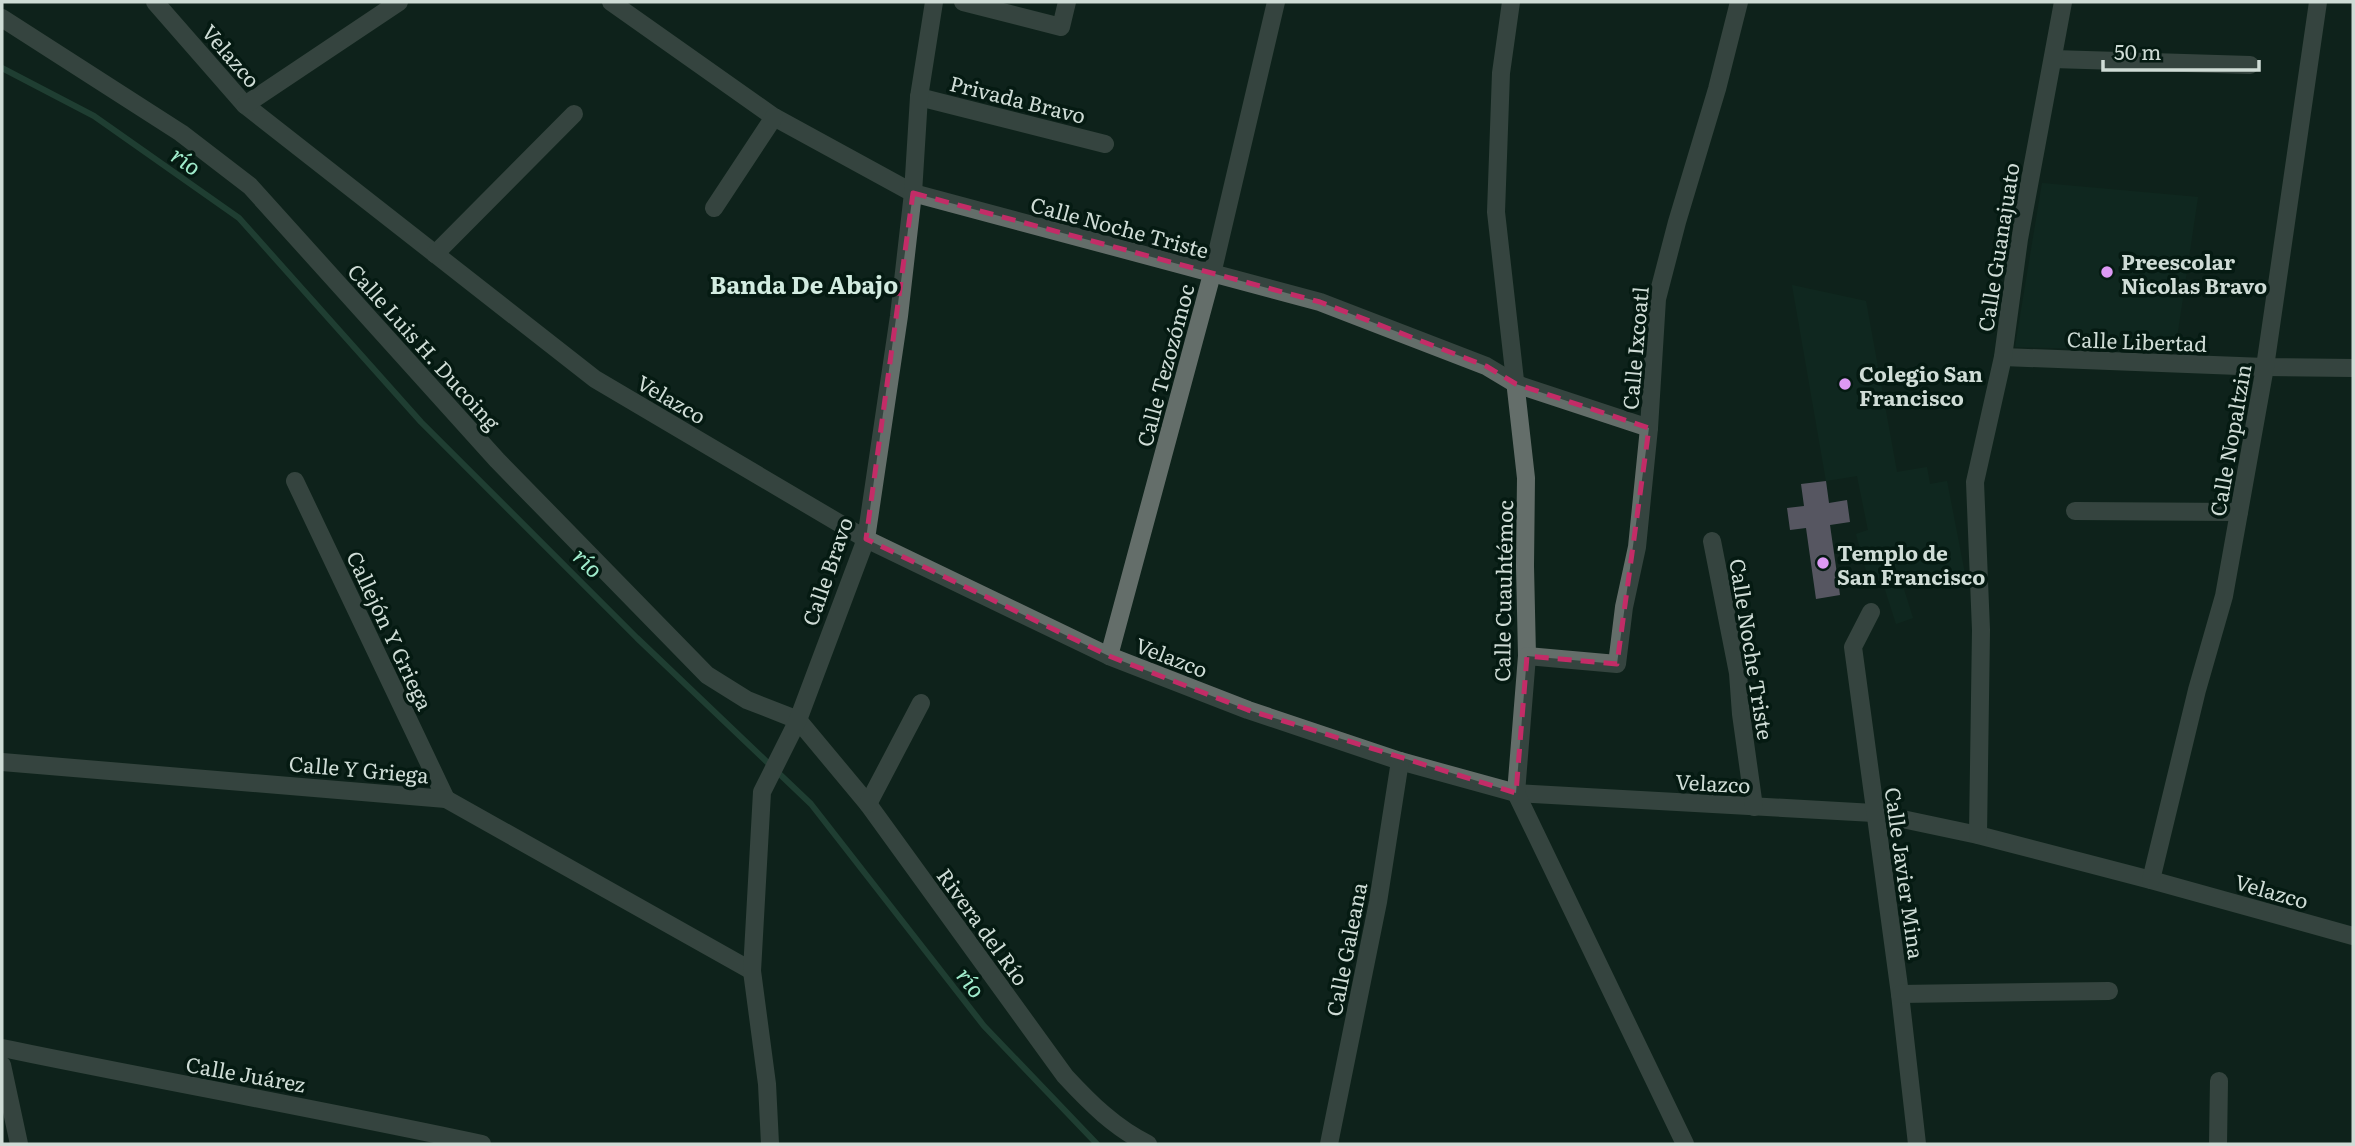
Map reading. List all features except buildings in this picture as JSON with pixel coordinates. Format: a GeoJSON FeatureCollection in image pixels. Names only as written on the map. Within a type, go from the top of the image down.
{"type":"FeatureCollection","features":[{"type":"Feature","properties":{"kind":"street","name":"Velazco"},"geometry":{"type":"LineString","coordinates":[[155,2],[245,105],[595,379],[866,539],[1109,656],[1248,710],[1400,761],[1516,793],[1874,813],[1978,835],[2353,936]]}},
{"type":"Feature","properties":{"kind":"street"},"geometry":{"type":"LineString","coordinates":[[245,105],[399,2]]}},
{"type":"Feature","properties":{"kind":"street","name":"Calle Noche Triste"},"geometry":{"type":"LineString","coordinates":[[611,2],[774,117],[913,193],[1320,302],[1486,366],[1516,384],[1649,428]]}},
{"type":"Feature","properties":{"kind":"street","name":"Calle Bravo"},"geometry":{"type":"LineString","coordinates":[[770,1144],[767,1084],[752,971],[762,792],[796,725],[866,539],[899,316],[913,193],[919,97],[934,2]]}},
{"type":"Feature","properties":{"kind":"street"},"geometry":{"type":"LineString","coordinates":[[963,2],[1061,27],[1067,2]]}},
{"type":"Feature","properties":{"kind":"street","name":"Calle Tezozómoc"},"geometry":{"type":"LineString","coordinates":[[1109,656],[1212,274],[1276,2]]}},
{"type":"Feature","properties":{"kind":"street","name":"Calle Cuauhtémoc"},"geometry":{"type":"LineString","coordinates":[[1511,2],[1501,73],[1496,212],[1526,478],[1527,656],[1516,793]]}},
{"type":"Feature","properties":{"kind":"street","name":"Calle Ixcoatl"},"geometry":{"type":"LineString","coordinates":[[1527,656],[1617,664],[1624,607],[1637,547],[1649,428],[1657,299],[1739,2]]}},
{"type":"Feature","properties":{"kind":"street","name":"Calle Guanajuato"},"geometry":{"type":"LineString","coordinates":[[1978,835],[1981,630],[1975,482],[2003,357],[2019,239],[2063,2]]}},
{"type":"Feature","properties":{"kind":"street","name":"Calle Nopaltzin"},"geometry":{"type":"LineString","coordinates":[[2151,880],[2197,690],[2224,596],[2265,367],[2318,2]]}},
{"type":"Feature","properties":{"kind":"street","name":"Calle Luis H. Ducoing"},"geometry":{"type":"LineString","coordinates":[[2,18],[181,133],[250,186],[497,460],[707,675],[747,700],[796,725]]}},
{"type":"Feature","properties":{"kind":"street"},"geometry":{"type":"LineString","coordinates":[[2053,59],[2250,65]]}},
{"type":"Feature","properties":{"kind":"street","name":"Privada Bravo"},"geometry":{"type":"LineString","coordinates":[[919,97],[1105,144]]}},
{"type":"Feature","properties":{"kind":"street"},"geometry":{"type":"LineString","coordinates":[[435,254],[573,114]]}},
{"type":"Feature","properties":{"kind":"street"},"geometry":{"type":"LineString","coordinates":[[714,208],[774,117]]}},
{"type":"Feature","properties":{"kind":"street","name":"Calle Libertad"},"geometry":{"type":"LineString","coordinates":[[2003,357],[2353,368]]}},
{"type":"Feature","properties":{"kind":"street","name":"Callejón Y Griega"},"geometry":{"type":"LineString","coordinates":[[295,481],[446,799]]}},
{"type":"Feature","properties":{"kind":"street"},"geometry":{"type":"LineString","coordinates":[[2076,511],[2239,512]]}},
{"type":"Feature","properties":{"kind":"street","name":"Calle Noche Triste"},"geometry":{"type":"LineString","coordinates":[[1712,541],[1738,673],[1754,807]]}},
{"type":"Feature","properties":{"kind":"street","name":"Calle Javier Mina"},"geometry":{"type":"LineString","coordinates":[[1871,612],[1853,647],[1900,994],[1917,1144]]}},
{"type":"Feature","properties":{"kind":"street"},"geometry":{"type":"LineString","coordinates":[[867,804],[921,703]]}},
{"type":"Feature","properties":{"kind":"street","name":"Rivera del Río"},"geometry":{"type":"LineString","coordinates":[[796,725],[867,804],[1065,1076],[1092,1105],[1127,1134],[1148,1144]]}},
{"type":"Feature","properties":{"kind":"street","name":"Calle Galeana"},"geometry":{"type":"LineString","coordinates":[[1329,1144],[1378,902],[1400,761]]}},
{"type":"Feature","properties":{"kind":"street","name":"Calle Y Griega"},"geometry":{"type":"LineString","coordinates":[[2,762],[446,799],[752,971]]}},
{"type":"Feature","properties":{"kind":"street"},"geometry":{"type":"LineString","coordinates":[[1516,793],[1685,1144]]}},
{"type":"Feature","properties":{"kind":"street"},"geometry":{"type":"LineString","coordinates":[[1900,994],[2109,991]]}},
{"type":"Feature","properties":{"kind":"street","name":"Calle Juárez"},"geometry":{"type":"LineString","coordinates":[[2,1048],[186,1086],[349,1115],[482,1144]]}},
{"type":"Feature","properties":{"kind":"street"},"geometry":{"type":"LineString","coordinates":[[2,1065],[19,1144]]}},
{"type":"Feature","properties":{"kind":"street"},"geometry":{"type":"LineString","coordinates":[[2218,1144],[2219,1082]]}},
{"type":"Feature","properties":{"kind":"highlighted area"},"geometry":{"type":"Polygon","coordinates":[[[913,193],[1320,302],[1486,366],[1516,384],[1649,428],[1617,664],[1527,656],[1516,793],[1248,710],[1109,656],[866,539],[913,193]]]}},
{"type":"Feature","properties":{"kind":"shaded area","name":"Preescolar Nicolas Bravo"},"geometry":{"type":"Polygon","coordinates":[[[2042,183],[2198,197],[2175,351],[2015,347],[2042,183]]]}},
{"type":"Feature","properties":{"kind":"shaded area","name":"Colegio San Francisco"},"geometry":{"type":"Polygon","coordinates":[[[1792,285],[1866,301],[1897,472],[1927,467],[1930,484],[1947,481],[1965,574],[1902,583],[1913,618],[1896,624],[1881,577],[1869,581],[1856,534],[1868,530],[1857,476],[1826,481],[1792,285]]]}},
{"type":"Feature","properties":{"kind":"waterway","name":"río"},"geometry":{"type":"LineString","coordinates":[[2,68],[94,116],[239,218],[421,422],[637,638],[811,804],[984,1026],[1097,1144]]}},
{"type":"Feature","properties":{"kind":"place","name":"Preescolar Nicolas Bravo"},"geometry":{"type":"Point","coordinates":[2107,272]}},
{"type":"Feature","properties":{"kind":"place","name":"Colegio San Francisco"},"geometry":{"type":"Point","coordinates":[1845,384]}},
{"type":"Feature","properties":{"kind":"place","name":"Templo de San Francisco"},"geometry":{"type":"Point","coordinates":[1823,563]}},
{"type":"Feature","properties":{"kind":"district","name":"Banda De Abajo"},"geometry":{"type":"Point","coordinates":[804,283]}}]}
